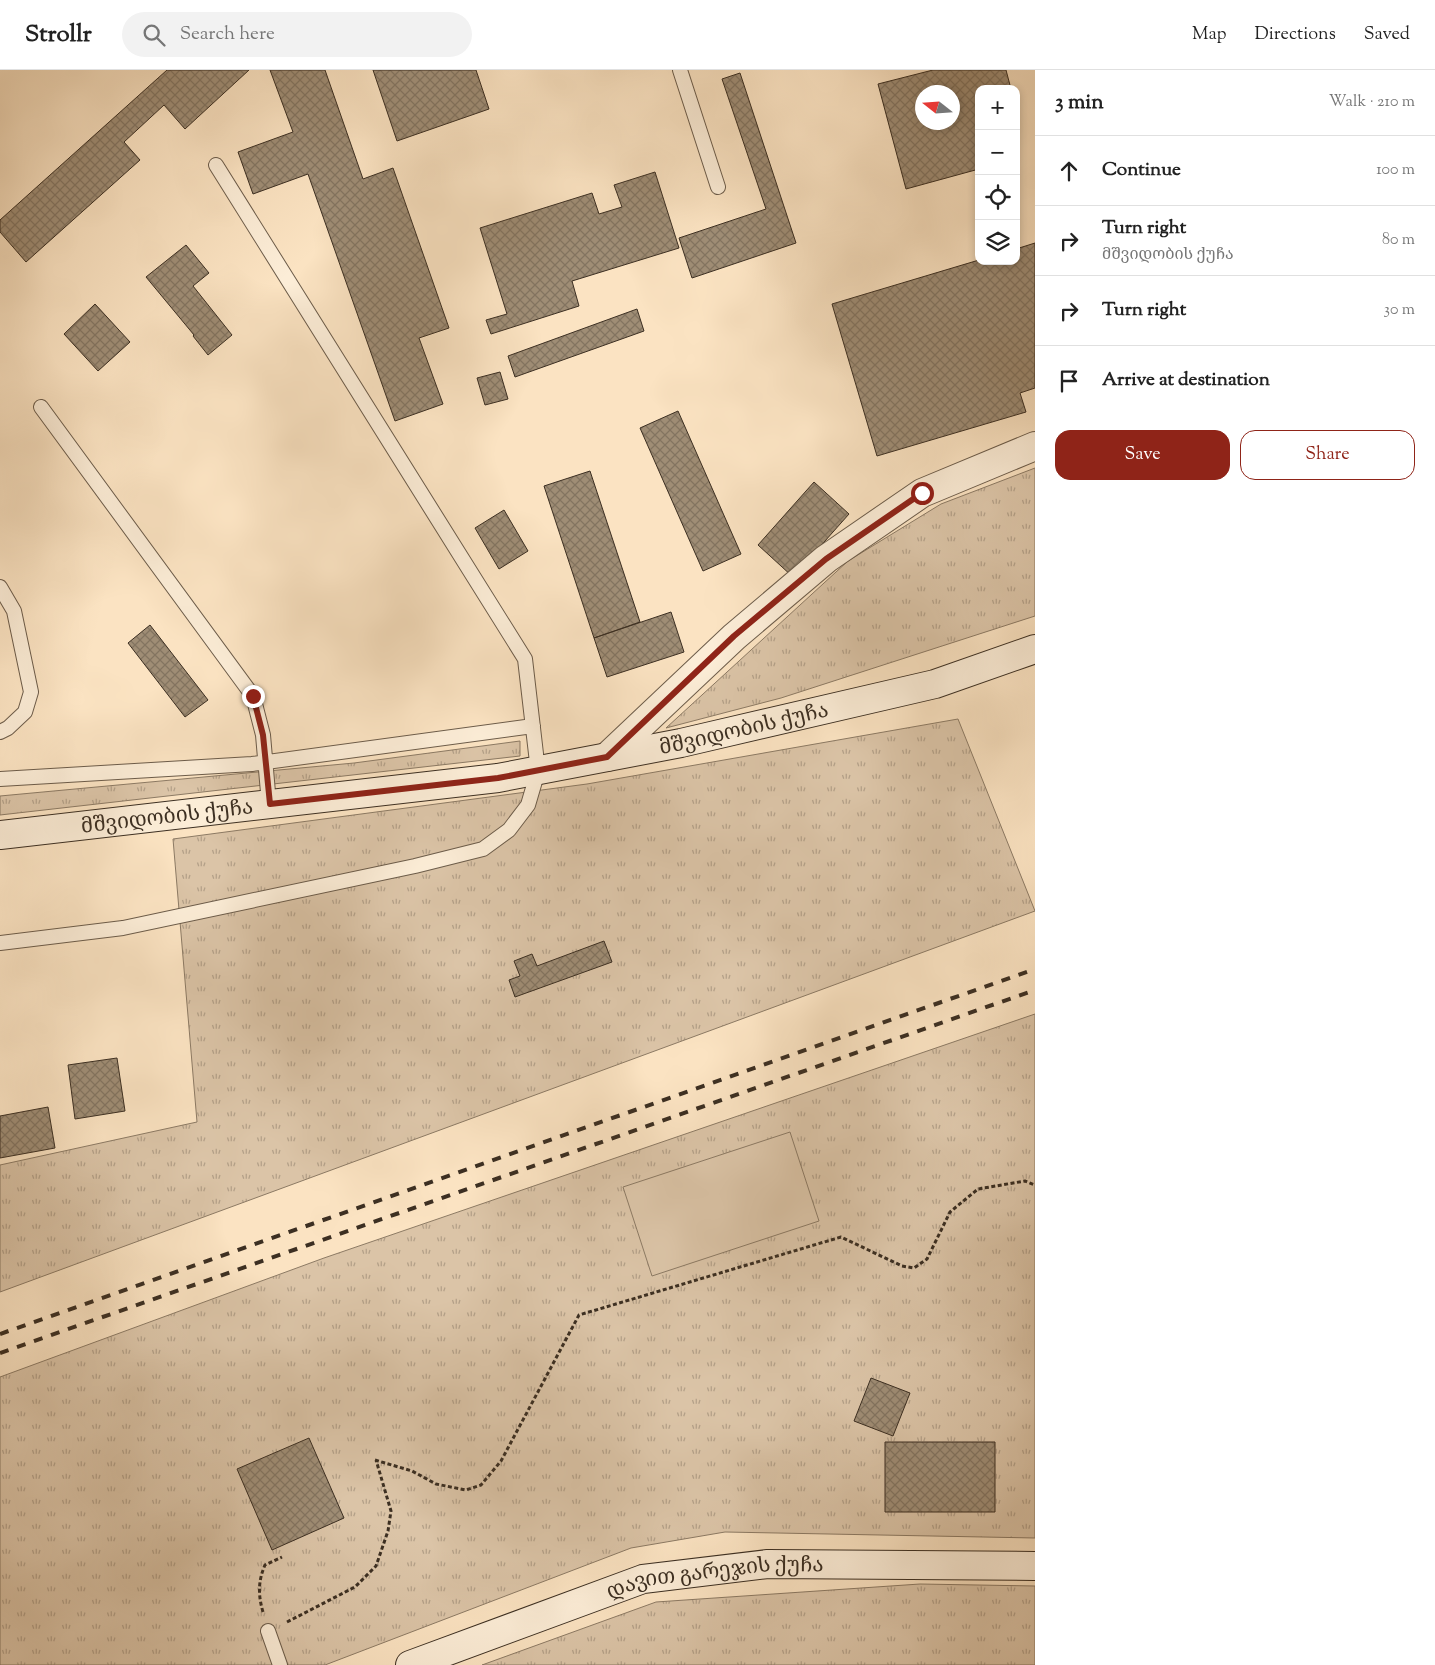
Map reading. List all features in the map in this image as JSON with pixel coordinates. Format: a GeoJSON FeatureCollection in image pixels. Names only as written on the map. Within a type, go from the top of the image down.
{"type":"FeatureCollection","features":[{"type":"Feature","properties":{"kind":"main road"},"geometry":{"type":"LineString","coordinates":[[607,757],[734,636],[826,559],[922,493],[1035,446]]}},
{"type":"Feature","properties":{"kind":"main road","name":"მშვიდობის ქუჩა"},"geometry":{"type":"LineString","coordinates":[[0,835],[498,778],[538,771],[681,743],[935,684],[1035,650]]}},
{"type":"Feature","properties":{"kind":"main road","name":"დავით გარეჯის ქუჩა"},"geometry":{"type":"LineString","coordinates":[[410,1665],[643,1578],[768,1564],[1035,1566]]}},
{"type":"Feature","properties":{"kind":"lane"},"geometry":{"type":"LineString","coordinates":[[680,70],[718,187]]}},
{"type":"Feature","properties":{"kind":"lane"},"geometry":{"type":"LineString","coordinates":[[0,943],[123,928],[415,866],[483,849],[509,830],[528,805],[538,771],[525,659],[216,165]]}},
{"type":"Feature","properties":{"kind":"lane"},"geometry":{"type":"LineString","coordinates":[[41,407],[253,696],[263,735],[270,804]]}},
{"type":"Feature","properties":{"kind":"lane"},"geometry":{"type":"LineString","coordinates":[[0,587],[14,611],[31,692],[25,712],[8,728],[0,732]]}},
{"type":"Feature","properties":{"kind":"lane"},"geometry":{"type":"LineString","coordinates":[[0,779],[265,762],[533,726]]}},
{"type":"Feature","properties":{"kind":"lane"},"geometry":{"type":"LineString","coordinates":[[268,1631],[280,1665]]}},
{"type":"Feature","properties":{"kind":"path"},"geometry":{"type":"LineString","coordinates":[[282,1557],[265,1565],[260,1577],[260,1602],[268,1631],[355,1586],[376,1566],[388,1531],[391,1511],[375,1460],[412,1471],[436,1484],[466,1490],[481,1485],[502,1461],[579,1315],[841,1237],[902,1266],[914,1268],[927,1259],[950,1212],[978,1189],[1025,1181],[1035,1186]]}},
{"type":"Feature","properties":{"kind":"green space"},"geometry":{"type":"Polygon","coordinates":[[[1035,468],[1035,616],[781,698],[666,728],[848,561],[941,504],[1035,468]]]}},
{"type":"Feature","properties":{"kind":"green space"},"geometry":{"type":"Polygon","coordinates":[[[958,719],[1035,911],[0,1292],[0,1165],[197,1122],[173,839],[587,784],[958,719]]]}},
{"type":"Feature","properties":{"kind":"green space"},"geometry":{"type":"Polygon","coordinates":[[[520,741],[520,756],[0,815],[0,796],[354,763],[520,741]]]}},
{"type":"Feature","properties":{"kind":"green space"},"geometry":{"type":"Polygon","coordinates":[[[1035,1014],[1035,1538],[725,1532],[631,1548],[325,1665],[0,1665],[0,1377],[324,1258],[1035,1014]]]}},
{"type":"Feature","properties":{"kind":"green space"},"geometry":{"type":"Polygon","coordinates":[[[790,1132],[819,1221],[652,1276],[623,1187],[790,1132]]]}},
{"type":"Feature","properties":{"kind":"green space"},"geometry":{"type":"Polygon","coordinates":[[[920,1584],[1035,1586],[1035,1665],[482,1665],[656,1602],[920,1584]]]}},
{"type":"Feature","properties":{"kind":"building"},"geometry":{"type":"Polygon","coordinates":[[[167,70],[249,70],[185,129],[164,105],[124,142],[140,160],[26,262],[0,232],[0,220],[167,70]]]}},
{"type":"Feature","properties":{"kind":"building"},"geometry":{"type":"Polygon","coordinates":[[[270,70],[325,70],[363,179],[393,168],[449,328],[419,338],[443,404],[395,421],[308,174],[253,194],[238,152],[293,132],[270,70]]]}},
{"type":"Feature","properties":{"kind":"building"},"geometry":{"type":"Polygon","coordinates":[[[373,70],[476,70],[489,109],[397,141],[373,70]]]}},
{"type":"Feature","properties":{"kind":"building"},"geometry":{"type":"Polygon","coordinates":[[[933,70],[1006,70],[1010,85],[975,85],[975,170],[906,189],[878,84],[933,70]]]}},
{"type":"Feature","properties":{"kind":"building"},"geometry":{"type":"Polygon","coordinates":[[[740,73],[796,243],[692,278],[679,238],[766,209],[722,79],[740,73]]]}},
{"type":"Feature","properties":{"kind":"building"},"geometry":{"type":"Polygon","coordinates":[[[655,172],[679,248],[572,281],[579,306],[491,334],[486,320],[507,314],[480,228],[592,193],[599,214],[622,207],[614,185],[655,172]]]}},
{"type":"Feature","properties":{"kind":"building"},"geometry":{"type":"Polygon","coordinates":[[[1035,243],[1035,388],[1020,393],[1026,412],[877,456],[832,304],[975,261],[975,265],[1020,265],[1020,248],[1035,243]]]}},
{"type":"Feature","properties":{"kind":"building"},"geometry":{"type":"Polygon","coordinates":[[[186,245],[209,273],[193,286],[232,335],[208,355],[146,277],[186,245]]]}},
{"type":"Feature","properties":{"kind":"building"},"geometry":{"type":"Polygon","coordinates":[[[95,304],[130,342],[98,371],[64,334],[95,304]]]}},
{"type":"Feature","properties":{"kind":"building"},"geometry":{"type":"Polygon","coordinates":[[[637,309],[644,331],[515,377],[508,356],[637,309]]]}},
{"type":"Feature","properties":{"kind":"building"},"geometry":{"type":"Polygon","coordinates":[[[500,372],[508,399],[485,405],[477,378],[500,372]]]}},
{"type":"Feature","properties":{"kind":"building"},"geometry":{"type":"Polygon","coordinates":[[[678,411],[741,554],[703,571],[640,428],[678,411]]]}},
{"type":"Feature","properties":{"kind":"building"},"geometry":{"type":"Polygon","coordinates":[[[590,471],[640,622],[594,638],[544,486],[590,471]]]}},
{"type":"Feature","properties":{"kind":"building"},"geometry":{"type":"Polygon","coordinates":[[[814,482],[849,514],[793,577],[758,545],[814,482]]]}},
{"type":"Feature","properties":{"kind":"building"},"geometry":{"type":"Polygon","coordinates":[[[504,510],[528,551],[499,569],[475,528],[504,510]]]}},
{"type":"Feature","properties":{"kind":"building"},"geometry":{"type":"Polygon","coordinates":[[[671,612],[684,652],[607,677],[594,638],[671,612]]]}},
{"type":"Feature","properties":{"kind":"building"},"geometry":{"type":"Polygon","coordinates":[[[150,625],[208,700],[185,717],[128,643],[150,625]]]}},
{"type":"Feature","properties":{"kind":"building"},"geometry":{"type":"Polygon","coordinates":[[[604,941],[612,962],[515,997],[509,980],[520,976],[514,961],[532,954],[537,966],[604,941]]]}},
{"type":"Feature","properties":{"kind":"building"},"geometry":{"type":"Polygon","coordinates":[[[117,1058],[125,1111],[75,1119],[68,1065],[117,1058]]]}},
{"type":"Feature","properties":{"kind":"building"},"geometry":{"type":"Polygon","coordinates":[[[48,1107],[55,1148],[0,1158],[0,1116],[48,1107]]]}},
{"type":"Feature","properties":{"kind":"building"},"geometry":{"type":"Polygon","coordinates":[[[871,1378],[910,1393],[893,1436],[854,1421],[871,1378]]]}},
{"type":"Feature","properties":{"kind":"building"},"geometry":{"type":"Polygon","coordinates":[[[309,1438],[344,1518],[272,1550],[237,1469],[309,1438]]]}},
{"type":"Feature","properties":{"kind":"building"},"geometry":{"type":"Polygon","coordinates":[[[885,1442],[995,1442],[995,1512],[885,1512],[885,1442]]]}},
{"type":"Feature","properties":{"kind":"railway"},"geometry":{"type":"LineString","coordinates":[[0,1334],[1035,969]]}},
{"type":"Feature","properties":{"kind":"railway"},"geometry":{"type":"LineString","coordinates":[[0,1353],[1035,990]]}},
{"type":"Feature","properties":{"kind":"route"},"geometry":{"type":"LineString","coordinates":[[253,696],[263,735],[270,804],[498,778],[607,757],[734,636],[826,559],[922,493]]}}]}
